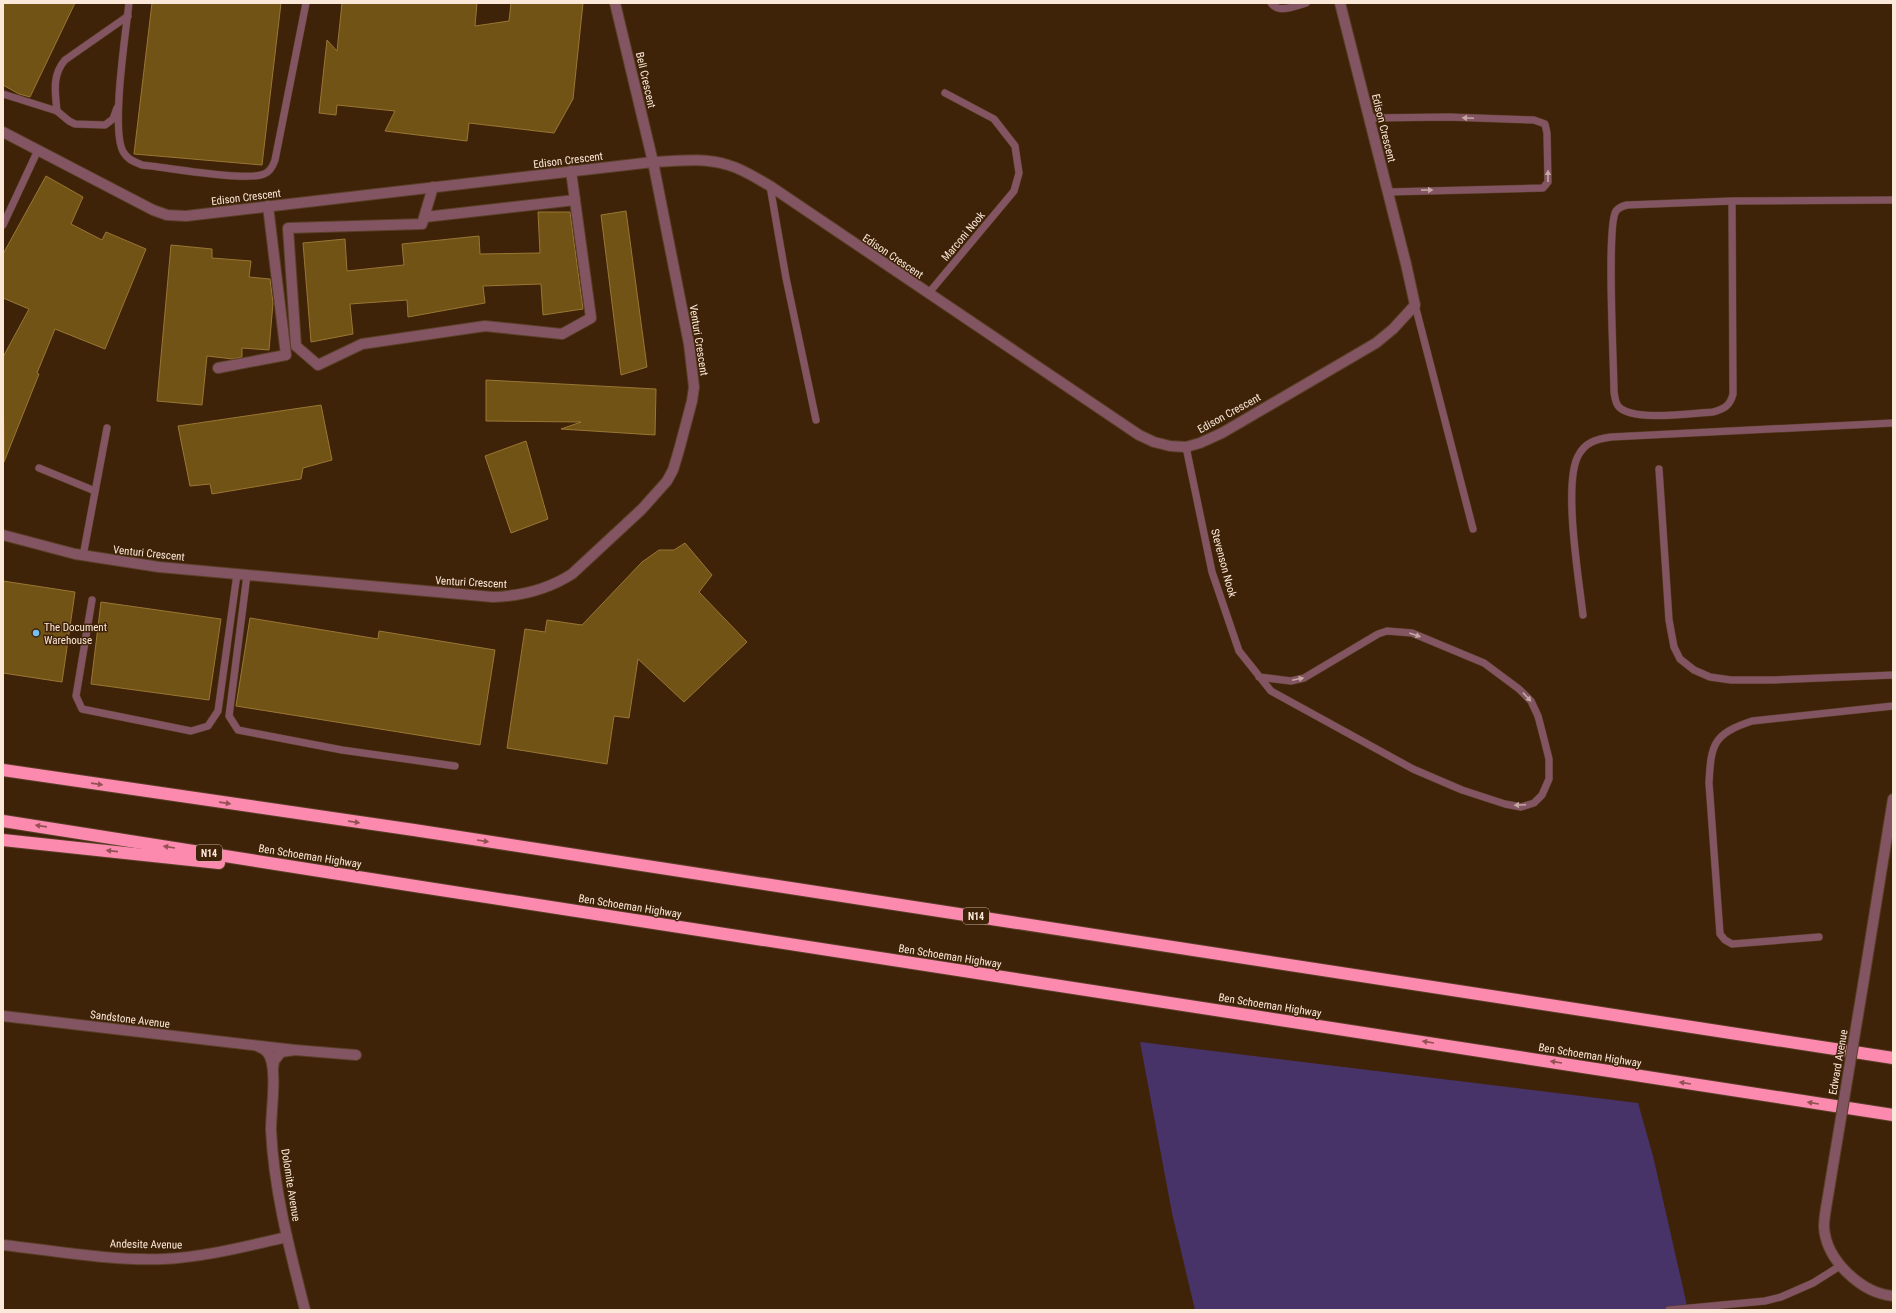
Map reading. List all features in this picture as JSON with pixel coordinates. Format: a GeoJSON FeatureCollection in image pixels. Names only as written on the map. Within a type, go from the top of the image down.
{"type":"FeatureCollection","features":[{"type":"Feature","properties":{"kind":"highway"},"geometry":{"type":"LineString","coordinates":[[3,762],[58,778]]}},
{"type":"Feature","properties":{"kind":"highway","name":"N14"},"geometry":{"type":"LineString","coordinates":[[3,770],[422,832],[1893,1058]]}},
{"type":"Feature","properties":{"kind":"highway","name":"Ben Schoeman Highway"},"geometry":{"type":"LineString","coordinates":[[3,821],[1893,1115]]}},
{"type":"Feature","properties":{"kind":"highway"},"geometry":{"type":"LineString","coordinates":[[3,840],[165,856],[415,886]]}},
{"type":"Feature","properties":{"kind":"street","name":"Bell Crescent"},"geometry":{"type":"LineString","coordinates":[[615,3],[653,162]]}},
{"type":"Feature","properties":{"kind":"street","name":"Edison Crescent"},"geometry":{"type":"LineString","coordinates":[[3,132],[153,210],[168,215],[186,216],[653,162],[694,160],[727,164],[747,172],[770,186],[1138,435],[1154,442],[1170,446],[1186,447],[1222,433],[1376,343],[1393,329],[1415,305],[1370,118],[1340,3]]}},
{"type":"Feature","properties":{"kind":"street","name":"Venturi Crescent"},"geometry":{"type":"LineString","coordinates":[[3,535],[83,556],[159,567],[493,597],[533,593],[561,582],[572,574],[657,494],[673,470],[691,408],[694,387],[689,344],[653,162]]}},
{"type":"Feature","properties":{"kind":"street"},"geometry":{"type":"LineString","coordinates":[[433,187],[422,224],[288,228],[296,346],[318,365],[362,344],[485,326],[562,334],[591,318],[571,171]]}},
{"type":"Feature","properties":{"kind":"street"},"geometry":{"type":"LineString","coordinates":[[424,217],[575,200]]}},
{"type":"Feature","properties":{"kind":"street"},"geometry":{"type":"LineString","coordinates":[[218,368],[286,355],[268,206]]}},
{"type":"Feature","properties":{"kind":"street","name":"Edward Avenue"},"geometry":{"type":"LineString","coordinates":[[1893,800],[1824,1227],[1827,1239],[1840,1266],[1863,1284],[1878,1292],[1893,1296]]}},
{"type":"Feature","properties":{"kind":"street","name":"Sandstone Avenue"},"geometry":{"type":"LineString","coordinates":[[3,1016],[255,1046],[356,1055]]}},
{"type":"Feature","properties":{"kind":"street","name":"Dolomite Avenue"},"geometry":{"type":"LineString","coordinates":[[255,1046],[267,1052],[270,1058],[272,1071],[272,1156],[275,1178],[287,1237],[306,1310]]}},
{"type":"Feature","properties":{"kind":"street"},"geometry":{"type":"LineString","coordinates":[[272,1071],[274,1061],[282,1052],[295,1050]]}},
{"type":"Feature","properties":{"kind":"street","name":"Andesite Avenue"},"geometry":{"type":"LineString","coordinates":[[3,1245],[130,1259],[164,1259],[198,1256],[287,1237]]}},
{"type":"Feature","properties":{"kind":"lane"},"geometry":{"type":"LineString","coordinates":[[129,3],[119,102],[120,144],[124,154],[130,160],[142,164],[247,178],[265,174],[272,167],[306,3]]}},
{"type":"Feature","properties":{"kind":"lane"},"geometry":{"type":"LineString","coordinates":[[1272,3],[1275,7],[1282,9],[1306,3]]}},
{"type":"Feature","properties":{"kind":"lane"},"geometry":{"type":"LineString","coordinates":[[57,110],[55,86],[60,66],[65,60],[128,16]]}},
{"type":"Feature","properties":{"kind":"lane","name":"Marconi Nook"},"geometry":{"type":"LineString","coordinates":[[928,294],[1014,191],[1019,173],[1015,146],[994,119],[945,93]]}},
{"type":"Feature","properties":{"kind":"lane"},"geometry":{"type":"LineString","coordinates":[[3,94],[57,110],[69,121],[75,124],[105,126],[113,119],[119,102]]}},
{"type":"Feature","properties":{"kind":"lane"},"geometry":{"type":"LineString","coordinates":[[1370,118],[1448,117],[1510,119],[1534,120],[1545,124],[1547,133],[1548,182],[1543,188],[1388,192]]}},
{"type":"Feature","properties":{"kind":"lane"},"geometry":{"type":"LineString","coordinates":[[3,225],[38,150]]}},
{"type":"Feature","properties":{"kind":"lane"},"geometry":{"type":"LineString","coordinates":[[770,186],[786,278],[816,420]]}},
{"type":"Feature","properties":{"kind":"lane"},"geometry":{"type":"LineString","coordinates":[[1732,201],[1733,394],[1731,402],[1721,410],[1713,412],[1654,415],[1627,412],[1619,407],[1616,402],[1614,392],[1612,276],[1613,219],[1616,211],[1627,205],[1732,201],[1893,200]]}},
{"type":"Feature","properties":{"kind":"lane"},"geometry":{"type":"LineString","coordinates":[[1415,305],[1473,529]]}},
{"type":"Feature","properties":{"kind":"lane"},"geometry":{"type":"LineString","coordinates":[[1583,615],[1574,525],[1572,483],[1574,468],[1578,456],[1589,443],[1597,439],[1611,437],[1893,423]]}},
{"type":"Feature","properties":{"kind":"lane"},"geometry":{"type":"LineString","coordinates":[[83,556],[107,428]]}},
{"type":"Feature","properties":{"kind":"lane","name":"Stevenson Nook"},"geometry":{"type":"LineString","coordinates":[[1186,447],[1212,572],[1239,651],[1259,677],[1271,691],[1413,769],[1462,790],[1505,804],[1521,807],[1534,803],[1542,795],[1549,779],[1549,760],[1538,716],[1531,701],[1519,689],[1484,663],[1412,633],[1393,631],[1378,634],[1304,678],[1291,681],[1259,677]]}},
{"type":"Feature","properties":{"kind":"lane"},"geometry":{"type":"LineString","coordinates":[[39,468],[95,491]]}},
{"type":"Feature","properties":{"kind":"lane"},"geometry":{"type":"LineString","coordinates":[[1659,469],[1669,620],[1674,647],[1680,658],[1694,670],[1710,677],[1731,680],[1773,680],[1893,675]]}},
{"type":"Feature","properties":{"kind":"lane"},"geometry":{"type":"LineString","coordinates":[[92,600],[76,696],[82,709],[191,731],[208,726],[218,711],[242,574]]}},
{"type":"Feature","properties":{"kind":"lane"},"geometry":{"type":"LineString","coordinates":[[242,574],[229,716],[238,730],[342,750],[455,766]]}},
{"type":"Feature","properties":{"kind":"lane"},"geometry":{"type":"LineString","coordinates":[[1819,936],[1732,944],[1725,940],[1720,934],[1709,783],[1712,753],[1720,736],[1735,727],[1752,721],[1893,706]]}},
{"type":"Feature","properties":{"kind":"lane"},"geometry":{"type":"LineString","coordinates":[[1671,1310],[1765,1301],[1781,1297],[1813,1283],[1840,1266]]}},
{"type":"Feature","properties":{"kind":"shaded area"},"geometry":{"type":"Polygon","coordinates":[[[1140,1042],[1638,1103],[1653,1156],[1688,1310],[1195,1310],[1172,1213],[1140,1042]]]}},
{"type":"Feature","properties":{"kind":"building"},"geometry":{"type":"Polygon","coordinates":[[[3,3],[75,3],[30,97],[19,94],[3,85],[3,3]]]}},
{"type":"Feature","properties":{"kind":"building"},"geometry":{"type":"Polygon","coordinates":[[[152,3],[281,3],[262,165],[134,154],[152,3]]]}},
{"type":"Feature","properties":{"kind":"building"},"geometry":{"type":"Polygon","coordinates":[[[342,3],[477,3],[475,26],[509,21],[511,3],[583,3],[573,99],[554,133],[469,123],[467,141],[385,131],[395,111],[337,105],[336,115],[319,113],[327,40],[337,51],[342,3]]]}},
{"type":"Feature","properties":{"kind":"building"},"geometry":{"type":"Polygon","coordinates":[[[46,176],[83,197],[71,224],[102,240],[106,232],[146,249],[105,349],[55,329],[4,462],[3,357],[29,309],[3,298],[3,254],[46,176]]]}},
{"type":"Feature","properties":{"kind":"building"},"geometry":{"type":"Polygon","coordinates":[[[626,211],[647,367],[621,375],[601,215],[626,211]]]}},
{"type":"Feature","properties":{"kind":"building"},"geometry":{"type":"Polygon","coordinates":[[[538,212],[570,212],[583,309],[543,315],[541,284],[483,286],[485,303],[408,317],[407,300],[350,304],[353,334],[311,342],[303,243],[345,239],[347,271],[404,265],[402,244],[479,236],[480,254],[540,253],[538,212]]]}},
{"type":"Feature","properties":{"kind":"building"},"geometry":{"type":"Polygon","coordinates":[[[171,245],[212,249],[212,258],[251,261],[249,277],[270,279],[273,303],[269,350],[242,348],[242,357],[233,359],[207,356],[202,405],[157,401],[171,245]]]}},
{"type":"Feature","properties":{"kind":"building"},"geometry":{"type":"Polygon","coordinates":[[[486,380],[656,389],[655,435],[561,429],[581,422],[486,421],[486,380]]]}},
{"type":"Feature","properties":{"kind":"building"},"geometry":{"type":"Polygon","coordinates":[[[321,405],[332,460],[303,468],[301,479],[212,494],[210,484],[190,486],[178,426],[321,405]]]}},
{"type":"Feature","properties":{"kind":"building"},"geometry":{"type":"Polygon","coordinates":[[[526,441],[548,519],[511,533],[485,456],[526,441]]]}},
{"type":"Feature","properties":{"kind":"building"},"geometry":{"type":"Polygon","coordinates":[[[685,543],[712,575],[699,592],[747,642],[684,702],[638,659],[629,718],[614,716],[607,764],[507,748],[525,629],[545,632],[547,620],[582,625],[642,562],[659,550],[674,550],[685,543]]]}},
{"type":"Feature","properties":{"kind":"building","name":"The Document Warehouse"},"geometry":{"type":"Polygon","coordinates":[[[3,581],[75,592],[62,682],[3,673],[3,581]]]}},
{"type":"Feature","properties":{"kind":"building"},"geometry":{"type":"Polygon","coordinates":[[[101,602],[221,619],[209,700],[91,684],[101,602]]]}},
{"type":"Feature","properties":{"kind":"building"},"geometry":{"type":"Polygon","coordinates":[[[250,618],[378,639],[379,631],[495,650],[480,745],[236,706],[250,618]]]}},
{"type":"Feature","properties":{"kind":"place","name":"The Document Warehouse"},"geometry":{"type":"Point","coordinates":[36,633]}}]}
